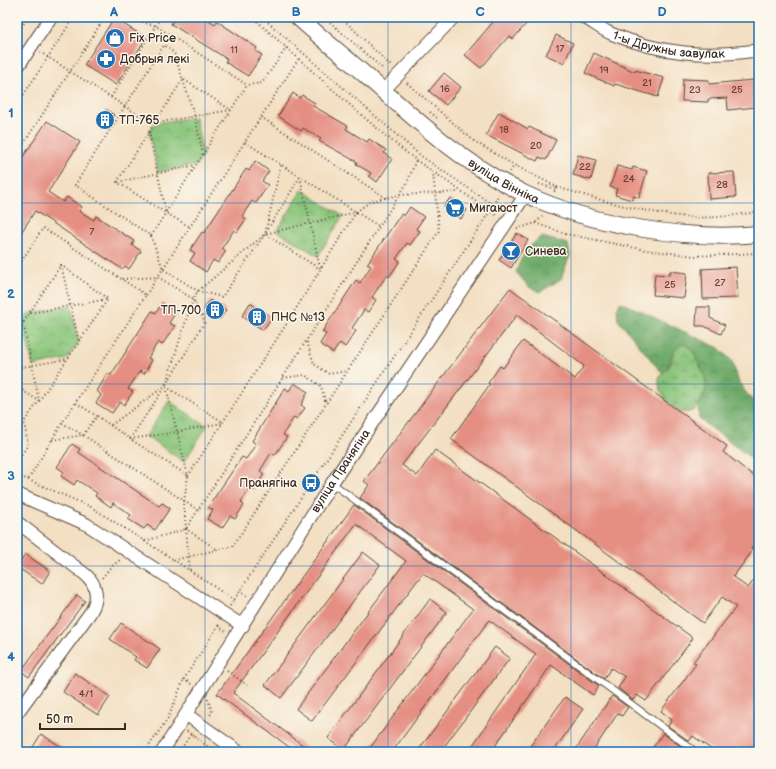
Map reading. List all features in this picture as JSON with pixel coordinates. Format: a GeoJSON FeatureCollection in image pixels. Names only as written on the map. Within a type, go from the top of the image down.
{"type":"FeatureCollection","features":[{"type":"Feature","properties":{"kind":"street"},"geometry":{"type":"LineString","coordinates":[[17,68],[51,17]]}},
{"type":"Feature","properties":{"kind":"street","name":"вуліца Вінніка"},"geometry":{"type":"LineString","coordinates":[[298,17],[457,153],[586,216],[630,227],[674,233],[759,234]]}},
{"type":"Feature","properties":{"kind":"street"},"geometry":{"type":"LineString","coordinates":[[382,90],[454,17]]}},
{"type":"Feature","properties":{"kind":"street","name":"1-ы Дружны завулак"},"geometry":{"type":"LineString","coordinates":[[583,17],[611,33],[647,45],[688,54],[732,54],[759,50]]}},
{"type":"Feature","properties":{"kind":"street","name":"вуліца Пранягіна"},"geometry":{"type":"LineString","coordinates":[[162,752],[187,715],[332,483],[531,189]]}},
{"type":"Feature","properties":{"kind":"street"},"geometry":{"type":"LineString","coordinates":[[17,494],[86,524],[243,626]]}},
{"type":"Feature","properties":{"kind":"street"},"geometry":{"type":"LineString","coordinates":[[17,522],[90,579],[95,588],[96,597],[90,613],[17,713]]}},
{"type":"Feature","properties":{"kind":"street"},"geometry":{"type":"LineString","coordinates":[[187,715],[239,752]]}},
{"type":"Feature","properties":{"kind":"lane"},"geometry":{"type":"LineString","coordinates":[[332,483],[696,752]]}},
{"type":"Feature","properties":{"kind":"path"},"geometry":{"type":"LineString","coordinates":[[17,34],[28,17]]}},
{"type":"Feature","properties":{"kind":"path"},"geometry":{"type":"LineString","coordinates":[[17,105],[74,17]]}},
{"type":"Feature","properties":{"kind":"path"},"geometry":{"type":"LineString","coordinates":[[17,154],[105,17]]}},
{"type":"Feature","properties":{"kind":"path"},"geometry":{"type":"LineString","coordinates":[[127,17],[156,26],[247,85],[262,83],[287,47]]}},
{"type":"Feature","properties":{"kind":"path"},"geometry":{"type":"LineString","coordinates":[[110,98],[161,17]]}},
{"type":"Feature","properties":{"kind":"path"},"geometry":{"type":"LineString","coordinates":[[145,541],[186,529],[380,227],[407,183],[416,160],[379,132],[287,47],[252,17]]}},
{"type":"Feature","properties":{"kind":"path"},"geometry":{"type":"LineString","coordinates":[[262,17],[422,156],[493,205]]}},
{"type":"Feature","properties":{"kind":"path"},"geometry":{"type":"LineString","coordinates":[[324,17],[382,68]]}},
{"type":"Feature","properties":{"kind":"path"},"geometry":{"type":"LineString","coordinates":[[204,155],[195,117],[174,53],[164,46],[124,106],[75,185],[151,236],[163,269],[198,292],[222,297],[265,234],[300,177]]}},
{"type":"Feature","properties":{"kind":"path"},"geometry":{"type":"LineString","coordinates":[[48,57],[110,98],[155,124],[231,110]]}},
{"type":"Feature","properties":{"kind":"path"},"geometry":{"type":"LineString","coordinates":[[28,480],[62,423],[246,142],[299,58]]}},
{"type":"Feature","properties":{"kind":"path"},"geometry":{"type":"LineString","coordinates":[[182,79],[231,110]]}},
{"type":"Feature","properties":{"kind":"path"},"geometry":{"type":"LineString","coordinates":[[117,182],[182,79]]}},
{"type":"Feature","properties":{"kind":"path"},"geometry":{"type":"LineString","coordinates":[[151,236],[204,155],[247,85]]}},
{"type":"Feature","properties":{"kind":"path"},"geometry":{"type":"LineString","coordinates":[[426,109],[442,123]]}},
{"type":"Feature","properties":{"kind":"path"},"geometry":{"type":"LineString","coordinates":[[261,117],[386,198]]}},
{"type":"Feature","properties":{"kind":"path"},"geometry":{"type":"LineString","coordinates":[[149,132],[166,213]]}},
{"type":"Feature","properties":{"kind":"path"},"geometry":{"type":"LineString","coordinates":[[246,142],[380,227]]}},
{"type":"Feature","properties":{"kind":"path"},"geometry":{"type":"LineString","coordinates":[[265,234],[281,164]]}},
{"type":"Feature","properties":{"kind":"path"},"geometry":{"type":"LineString","coordinates":[[117,182],[158,172],[197,165]]}},
{"type":"Feature","properties":{"kind":"path"},"geometry":{"type":"LineString","coordinates":[[505,167],[517,174]]}},
{"type":"Feature","properties":{"kind":"path"},"geometry":{"type":"LineString","coordinates":[[174,560],[233,546],[439,231],[433,173]]}},
{"type":"Feature","properties":{"kind":"path"},"geometry":{"type":"LineString","coordinates":[[300,177],[320,269]]}},
{"type":"Feature","properties":{"kind":"path"},"geometry":{"type":"LineString","coordinates":[[117,182],[190,227]]}},
{"type":"Feature","properties":{"kind":"path"},"geometry":{"type":"LineString","coordinates":[[531,189],[556,188],[611,203],[689,217],[759,212]]}},
{"type":"Feature","properties":{"kind":"path"},"geometry":{"type":"LineString","coordinates":[[188,476],[356,212],[371,201],[386,198],[459,192]]}},
{"type":"Feature","properties":{"kind":"path"},"geometry":{"type":"LineString","coordinates":[[190,572],[184,501],[188,476],[165,386],[193,299],[198,292],[265,234],[356,212]]}},
{"type":"Feature","properties":{"kind":"path"},"geometry":{"type":"LineString","coordinates":[[535,223],[566,234],[646,250],[695,256],[759,254]]}},
{"type":"Feature","properties":{"kind":"path"},"geometry":{"type":"LineString","coordinates":[[17,268],[43,228],[146,295]]}},
{"type":"Feature","properties":{"kind":"path"},"geometry":{"type":"LineString","coordinates":[[265,234],[320,269]]}},
{"type":"Feature","properties":{"kind":"path"},"geometry":{"type":"LineString","coordinates":[[61,265],[108,299]]}},
{"type":"Feature","properties":{"kind":"path"},"geometry":{"type":"LineString","coordinates":[[61,265],[79,342]]}},
{"type":"Feature","properties":{"kind":"path"},"geometry":{"type":"LineString","coordinates":[[17,332],[61,265]]}},
{"type":"Feature","properties":{"kind":"path"},"geometry":{"type":"LineString","coordinates":[[122,279],[158,277],[193,299],[205,322],[130,439]]}},
{"type":"Feature","properties":{"kind":"path"},"geometry":{"type":"LineString","coordinates":[[29,313],[108,299]]}},
{"type":"Feature","properties":{"kind":"path"},"geometry":{"type":"LineString","coordinates":[[17,461],[28,445],[24,422],[108,299]]}},
{"type":"Feature","properties":{"kind":"path"},"geometry":{"type":"LineString","coordinates":[[23,322],[39,401]]}},
{"type":"Feature","properties":{"kind":"path"},"geometry":{"type":"LineString","coordinates":[[307,341],[314,364],[329,374],[347,371]]}},
{"type":"Feature","properties":{"kind":"path"},"geometry":{"type":"LineString","coordinates":[[17,368],[67,359]]}},
{"type":"Feature","properties":{"kind":"path"},"geometry":{"type":"LineString","coordinates":[[283,378],[305,375],[321,386],[326,404]]}},
{"type":"Feature","properties":{"kind":"path"},"geometry":{"type":"LineString","coordinates":[[165,386],[223,422]]}},
{"type":"Feature","properties":{"kind":"path"},"geometry":{"type":"LineString","coordinates":[[111,425],[165,386]]}},
{"type":"Feature","properties":{"kind":"path"},"geometry":{"type":"LineString","coordinates":[[17,387],[39,401]]}},
{"type":"Feature","properties":{"kind":"path"},"geometry":{"type":"LineString","coordinates":[[76,403],[188,476]]}},
{"type":"Feature","properties":{"kind":"path"},"geometry":{"type":"LineString","coordinates":[[52,440],[83,435],[97,416]]}},
{"type":"Feature","properties":{"kind":"path"},"geometry":{"type":"LineString","coordinates":[[17,418],[24,422]]}},
{"type":"Feature","properties":{"kind":"path"},"geometry":{"type":"LineString","coordinates":[[130,439],[177,432],[223,422]]}},
{"type":"Feature","properties":{"kind":"path"},"geometry":{"type":"LineString","coordinates":[[62,423],[83,435],[198,510]]}},
{"type":"Feature","properties":{"kind":"path"},"geometry":{"type":"LineString","coordinates":[[17,475],[91,507],[234,600]]}},
{"type":"Feature","properties":{"kind":"path"},"geometry":{"type":"LineString","coordinates":[[186,529],[218,550]]}},
{"type":"Feature","properties":{"kind":"path"},"geometry":{"type":"LineString","coordinates":[[95,588],[110,568],[120,560],[132,554]]}},
{"type":"Feature","properties":{"kind":"path"},"geometry":{"type":"LineString","coordinates":[[223,668],[247,685]]}},
{"type":"Feature","properties":{"kind":"path"},"geometry":{"type":"LineString","coordinates":[[145,752],[168,718],[184,679]]}},
{"type":"Feature","properties":{"kind":"path"},"geometry":{"type":"LineString","coordinates":[[179,752],[191,734],[195,737]]}},
{"type":"Feature","properties":{"kind":"green space"},"geometry":{"type":"Polygon","coordinates":[[[195,117],[203,155],[197,165],[158,172],[149,132],[155,123],[195,117]]]}},
{"type":"Feature","properties":{"kind":"green space"},"geometry":{"type":"Polygon","coordinates":[[[302,190],[343,216],[318,256],[277,231],[302,190]]]}},
{"type":"Feature","properties":{"kind":"green space"},"geometry":{"type":"Polygon","coordinates":[[[542,237],[568,244],[570,255],[561,279],[540,292],[529,287],[516,272],[520,261],[526,252],[537,240],[542,237]]]}},
{"type":"Feature","properties":{"kind":"green space"},"geometry":{"type":"Polygon","coordinates":[[[621,302],[719,348],[732,361],[739,383],[750,398],[759,404],[759,464],[699,419],[698,406],[704,394],[706,385],[705,377],[693,351],[672,353],[669,364],[662,373],[618,320],[617,308],[621,302]]]}},
{"type":"Feature","properties":{"kind":"green space"},"geometry":{"type":"Polygon","coordinates":[[[71,306],[79,342],[67,359],[33,366],[23,322],[29,313],[71,306]]]}},
{"type":"Feature","properties":{"kind":"green space"},"geometry":{"type":"Polygon","coordinates":[[[683,344],[693,351],[706,383],[705,393],[697,406],[694,410],[686,413],[681,412],[670,404],[661,392],[659,386],[661,375],[670,365],[674,351],[683,344]]]}},
{"type":"Feature","properties":{"kind":"green space"},"geometry":{"type":"Polygon","coordinates":[[[169,401],[207,426],[184,462],[146,436],[169,401]]]}},
{"type":"Feature","properties":{"kind":"building"},"geometry":{"type":"Polygon","coordinates":[[[176,17],[204,17],[215,24],[217,21],[257,48],[255,51],[262,55],[248,76],[225,62],[227,59],[171,24],[176,17]]]}},
{"type":"Feature","properties":{"kind":"building"},"geometry":{"type":"Polygon","coordinates":[[[487,17],[532,17],[513,39],[509,36],[481,68],[465,55],[493,22],[487,17]]]}},
{"type":"Feature","properties":{"kind":"building"},"geometry":{"type":"Polygon","coordinates":[[[114,18],[146,38],[116,85],[84,65],[114,18]]]}},
{"type":"Feature","properties":{"kind":"building"},"geometry":{"type":"Polygon","coordinates":[[[556,35],[573,43],[564,63],[546,55],[556,35]]]}},
{"type":"Feature","properties":{"kind":"building"},"geometry":{"type":"Polygon","coordinates":[[[594,53],[635,72],[635,70],[664,78],[658,97],[615,84],[614,86],[585,73],[594,53]]]}},
{"type":"Feature","properties":{"kind":"building"},"geometry":{"type":"Polygon","coordinates":[[[444,73],[461,87],[446,105],[429,91],[444,73]]]}},
{"type":"Feature","properties":{"kind":"building"},"geometry":{"type":"Polygon","coordinates":[[[683,79],[709,80],[709,84],[753,80],[756,107],[728,110],[727,98],[708,99],[708,102],[682,101],[683,79]]]}},
{"type":"Feature","properties":{"kind":"building"},"geometry":{"type":"Polygon","coordinates":[[[293,93],[300,98],[302,95],[315,103],[313,106],[348,126],[346,129],[367,142],[369,139],[386,150],[384,153],[392,159],[377,182],[369,176],[371,173],[356,164],[357,162],[319,141],[321,139],[303,128],[301,131],[278,116],[293,93]]]}},
{"type":"Feature","properties":{"kind":"building","name":"ТП-765"},"geometry":{"type":"Polygon","coordinates":[[[106,110],[114,115],[105,129],[97,124],[106,110]]]}},
{"type":"Feature","properties":{"kind":"building"},"geometry":{"type":"Polygon","coordinates":[[[499,112],[528,129],[529,127],[556,140],[546,160],[539,157],[537,161],[486,135],[499,112]]]}},
{"type":"Feature","properties":{"kind":"building"},"geometry":{"type":"Polygon","coordinates":[[[47,121],[80,142],[48,192],[63,202],[67,197],[82,207],[79,211],[94,220],[96,216],[134,241],[132,245],[141,251],[129,269],[125,266],[122,269],[35,211],[17,239],[17,166],[47,121]]]}},
{"type":"Feature","properties":{"kind":"building"},"geometry":{"type":"Polygon","coordinates":[[[578,155],[596,160],[591,180],[573,175],[578,155]]]}},
{"type":"Feature","properties":{"kind":"building"},"geometry":{"type":"Polygon","coordinates":[[[255,161],[269,171],[262,181],[268,185],[256,203],[252,201],[242,216],[246,219],[237,232],[234,230],[222,248],[226,251],[218,263],[213,260],[206,272],[190,261],[195,253],[190,250],[202,232],[204,233],[246,169],[249,171],[255,161]]]}},
{"type":"Feature","properties":{"kind":"building"},"geometry":{"type":"Polygon","coordinates":[[[617,166],[632,170],[633,167],[647,171],[639,198],[634,196],[632,200],[615,195],[617,189],[610,187],[617,166]]]}},
{"type":"Feature","properties":{"kind":"building"},"geometry":{"type":"Polygon","coordinates":[[[734,172],[736,197],[709,199],[708,173],[734,172]]]}},
{"type":"Feature","properties":{"kind":"building","name":"Мигаюст"},"geometry":{"type":"Polygon","coordinates":[[[450,198],[467,210],[461,219],[444,207],[450,198]]]}},
{"type":"Feature","properties":{"kind":"building"},"geometry":{"type":"Polygon","coordinates":[[[410,207],[424,217],[416,229],[420,231],[410,245],[407,243],[396,259],[400,261],[389,277],[387,275],[372,297],[376,300],[368,312],[364,310],[352,328],[356,331],[345,347],[340,343],[333,353],[320,344],[326,334],[322,332],[356,280],[360,283],[371,266],[367,264],[401,214],[404,216],[410,207]]]}},
{"type":"Feature","properties":{"kind":"building"},"geometry":{"type":"Polygon","coordinates":[[[517,233],[528,240],[511,268],[499,260],[517,233]]]}},
{"type":"Feature","properties":{"kind":"building"},"geometry":{"type":"Polygon","coordinates":[[[736,267],[738,298],[703,299],[702,269],[736,267]]]}},
{"type":"Feature","properties":{"kind":"building"},"geometry":{"type":"Polygon","coordinates":[[[670,271],[687,273],[684,298],[653,295],[655,274],[670,275],[670,271]]]}},
{"type":"Feature","properties":{"kind":"building"},"geometry":{"type":"Polygon","coordinates":[[[510,288],[727,446],[723,452],[759,480],[759,538],[751,549],[753,550],[733,577],[748,588],[759,573],[759,752],[715,752],[693,736],[689,741],[668,726],[672,720],[661,711],[696,664],[693,662],[736,607],[722,597],[703,623],[451,439],[490,384],[488,383],[500,366],[503,368],[523,341],[575,379],[584,366],[517,315],[402,465],[417,476],[435,450],[693,638],[646,701],[637,695],[633,700],[618,688],[625,677],[611,668],[604,679],[360,498],[369,485],[364,481],[510,288]]]}},
{"type":"Feature","properties":{"kind":"building","name":"ТП-700"},"geometry":{"type":"Polygon","coordinates":[[[210,300],[226,310],[220,319],[204,310],[210,300]]]}},
{"type":"Feature","properties":{"kind":"building"},"geometry":{"type":"Polygon","coordinates":[[[162,303],[176,312],[169,323],[175,326],[162,345],[158,342],[148,358],[152,360],[144,374],[140,371],[128,389],[133,392],[124,405],[120,402],[112,413],[96,403],[101,395],[97,391],[108,373],[111,375],[152,311],[156,313],[162,303]]]}},
{"type":"Feature","properties":{"kind":"building","name":"ПНС №13"},"geometry":{"type":"Polygon","coordinates":[[[250,303],[272,317],[263,330],[242,316],[250,303]]]}},
{"type":"Feature","properties":{"kind":"building"},"geometry":{"type":"Polygon","coordinates":[[[697,307],[710,307],[710,318],[725,325],[721,334],[704,326],[696,326],[697,307]]]}},
{"type":"Feature","properties":{"kind":"building"},"geometry":{"type":"Polygon","coordinates":[[[294,383],[308,392],[301,405],[305,408],[297,419],[294,417],[283,435],[287,437],[275,455],[271,453],[260,471],[264,474],[254,490],[250,488],[241,502],[244,505],[235,519],[230,516],[222,528],[207,519],[213,510],[208,507],[242,457],[246,459],[256,444],[252,441],[285,388],[289,391],[294,383]]]}},
{"type":"Feature","properties":{"kind":"building"},"geometry":{"type":"Polygon","coordinates":[[[72,444],[80,449],[78,452],[159,506],[162,503],[170,508],[155,530],[147,525],[144,529],[128,519],[131,515],[113,503],[111,507],[95,496],[97,493],[77,480],[74,485],[61,476],[64,472],[57,467],[72,444]]]}},
{"type":"Feature","properties":{"kind":"building"},"geometry":{"type":"Polygon","coordinates":[[[354,505],[599,686],[593,695],[551,665],[491,752],[468,752],[536,654],[489,620],[392,752],[367,752],[473,609],[423,573],[312,721],[296,709],[406,561],[356,524],[233,693],[312,752],[296,752],[217,694],[354,505]]]}},
{"type":"Feature","properties":{"kind":"building"},"geometry":{"type":"Polygon","coordinates":[[[363,552],[380,565],[281,698],[265,685],[363,552]]]}},
{"type":"Feature","properties":{"kind":"building"},"geometry":{"type":"Polygon","coordinates":[[[25,554],[50,571],[42,584],[17,567],[25,554]]]}},
{"type":"Feature","properties":{"kind":"building"},"geometry":{"type":"Polygon","coordinates":[[[77,595],[85,601],[29,677],[21,671],[77,595]]]}},
{"type":"Feature","properties":{"kind":"building"},"geometry":{"type":"Polygon","coordinates":[[[430,599],[447,612],[344,750],[328,738],[430,599]]]}},
{"type":"Feature","properties":{"kind":"building"},"geometry":{"type":"Polygon","coordinates":[[[121,623],[160,649],[147,668],[134,660],[136,657],[110,639],[121,623]]]}},
{"type":"Feature","properties":{"kind":"building"},"geometry":{"type":"Polygon","coordinates":[[[495,647],[510,658],[440,752],[417,752],[495,647]]]}},
{"type":"Feature","properties":{"kind":"building"},"geometry":{"type":"Polygon","coordinates":[[[75,673],[110,697],[98,715],[63,692],[75,673]]]}},
{"type":"Feature","properties":{"kind":"building"},"geometry":{"type":"Polygon","coordinates":[[[612,696],[628,707],[622,716],[618,713],[592,752],[574,752],[612,696]]]}},
{"type":"Feature","properties":{"kind":"building"},"geometry":{"type":"Polygon","coordinates":[[[565,697],[583,709],[553,752],[526,752],[565,697]]]}},
{"type":"Feature","properties":{"kind":"building"},"geometry":{"type":"Polygon","coordinates":[[[663,733],[684,749],[682,752],[650,752],[663,733]]]}},
{"type":"Feature","properties":{"kind":"building"},"geometry":{"type":"Polygon","coordinates":[[[41,734],[70,752],[30,752],[41,734]]]}},
{"type":"Feature","properties":{"kind":"place","name":"Fix Price"},"geometry":{"type":"Point","coordinates":[115,38]}},
{"type":"Feature","properties":{"kind":"place","name":"Добрыя лекі"},"geometry":{"type":"Point","coordinates":[106,59]}},
{"type":"Feature","properties":{"kind":"place","name":"ТП-765"},"geometry":{"type":"Point","coordinates":[105,120]}},
{"type":"Feature","properties":{"kind":"place","name":"Мигаюст"},"geometry":{"type":"Point","coordinates":[455,208]}},
{"type":"Feature","properties":{"kind":"place","name":"Синева"},"geometry":{"type":"Point","coordinates":[511,251]}},
{"type":"Feature","properties":{"kind":"place","name":"ТП-700"},"geometry":{"type":"Point","coordinates":[215,310]}},
{"type":"Feature","properties":{"kind":"place","name":"ПНС №13"},"geometry":{"type":"Point","coordinates":[257,317]}},
{"type":"Feature","properties":{"kind":"place","name":"Пранягіна"},"geometry":{"type":"Point","coordinates":[311,483]}}]}
